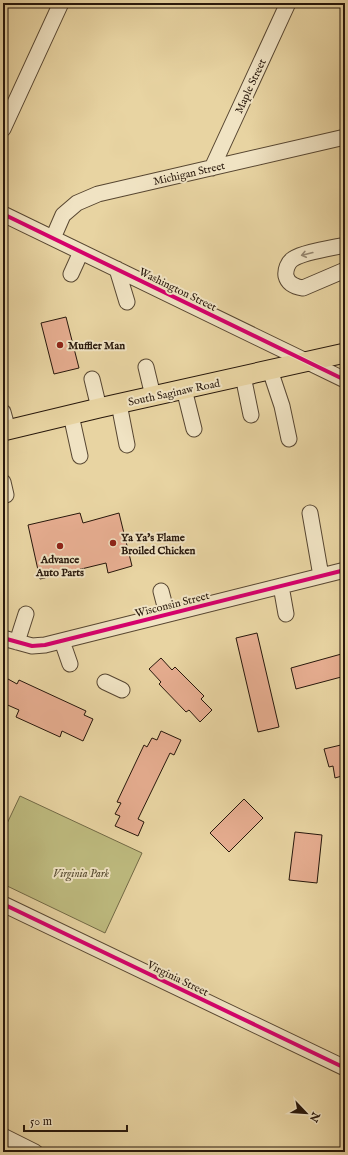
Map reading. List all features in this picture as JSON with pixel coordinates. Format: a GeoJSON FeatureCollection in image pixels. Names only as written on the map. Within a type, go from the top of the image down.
{"type":"FeatureCollection","features":[{"type":"Feature","properties":{"kind":"main road","name":"South Saginaw Road"},"geometry":{"type":"LineString","coordinates":[[5,431],[99,408],[345,353]]}},
{"type":"Feature","properties":{"kind":"street"},"geometry":{"type":"LineString","coordinates":[[3,127],[61,3]]}},
{"type":"Feature","properties":{"kind":"street","name":"Maple Street"},"geometry":{"type":"LineString","coordinates":[[212,168],[288,3]]}},
{"type":"Feature","properties":{"kind":"street","name":"Michigan Street"},"geometry":{"type":"LineString","coordinates":[[53,238],[63,215],[77,203],[98,194],[345,137]]}},
{"type":"Feature","properties":{"kind":"street","name":"Washington Street"},"geometry":{"type":"LineString","coordinates":[[3,214],[345,380]]}},
{"type":"Feature","properties":{"kind":"street"},"geometry":{"type":"LineString","coordinates":[[345,245],[300,256],[291,260],[286,268],[286,276],[290,283],[296,287],[303,288],[345,270]]}},
{"type":"Feature","properties":{"kind":"street"},"geometry":{"type":"LineString","coordinates":[[71,274],[81,252]]}},
{"type":"Feature","properties":{"kind":"street"},"geometry":{"type":"LineString","coordinates":[[117,269],[127,302]]}},
{"type":"Feature","properties":{"kind":"street"},"geometry":{"type":"LineString","coordinates":[[146,366],[153,396]]}},
{"type":"Feature","properties":{"kind":"street"},"geometry":{"type":"LineString","coordinates":[[270,370],[282,406],[289,439]]}},
{"type":"Feature","properties":{"kind":"street"},"geometry":{"type":"LineString","coordinates":[[243,376],[251,415]]}},
{"type":"Feature","properties":{"kind":"street"},"geometry":{"type":"LineString","coordinates":[[92,379],[99,408]]}},
{"type":"Feature","properties":{"kind":"street"},"geometry":{"type":"LineString","coordinates":[[184,389],[194,429]]}},
{"type":"Feature","properties":{"kind":"street"},"geometry":{"type":"LineString","coordinates":[[119,404],[127,445]]}},
{"type":"Feature","properties":{"kind":"street"},"geometry":{"type":"LineString","coordinates":[[3,412],[5,431]]}},
{"type":"Feature","properties":{"kind":"street"},"geometry":{"type":"LineString","coordinates":[[71,415],[80,456]]}},
{"type":"Feature","properties":{"kind":"street"},"geometry":{"type":"LineString","coordinates":[[310,513],[321,576]]}},
{"type":"Feature","properties":{"kind":"street","name":"Wisconsin Street"},"geometry":{"type":"LineString","coordinates":[[10,640],[32,646],[45,645],[321,576],[345,572]]}},
{"type":"Feature","properties":{"kind":"street"},"geometry":{"type":"LineString","coordinates":[[281,586],[286,614]]}},
{"type":"Feature","properties":{"kind":"street"},"geometry":{"type":"LineString","coordinates":[[161,591],[167,614]]}},
{"type":"Feature","properties":{"kind":"street"},"geometry":{"type":"LineString","coordinates":[[10,640],[26,614]]}},
{"type":"Feature","properties":{"kind":"street"},"geometry":{"type":"LineString","coordinates":[[62,641],[70,664]]}},
{"type":"Feature","properties":{"kind":"street"},"geometry":{"type":"LineString","coordinates":[[105,682],[122,690]]}},
{"type":"Feature","properties":{"kind":"street","name":"Virginia Street"},"geometry":{"type":"LineString","coordinates":[[3,904],[345,1068]]}},
{"type":"Feature","properties":{"kind":"street"},"geometry":{"type":"LineString","coordinates":[[3,1136],[36,1152]]}},
{"type":"Feature","properties":{"kind":"green space","name":"Virginia Park"},"geometry":{"type":"Polygon","coordinates":[[[20,796],[142,853],[105,933],[3,884],[3,832],[20,796]]]}},
{"type":"Feature","properties":{"kind":"building","name":"Muffler Man"},"geometry":{"type":"Polygon","coordinates":[[[66,317],[79,368],[54,374],[41,323],[66,317]]]}},
{"type":"Feature","properties":{"kind":"building"},"geometry":{"type":"Polygon","coordinates":[[[80,513],[83,523],[119,513],[132,566],[108,573],[106,563],[40,579],[28,525],[80,513]]]}},
{"type":"Feature","properties":{"kind":"building"},"geometry":{"type":"Polygon","coordinates":[[[257,633],[279,727],[258,732],[236,638],[257,633]]]}},
{"type":"Feature","properties":{"kind":"building"},"geometry":{"type":"Polygon","coordinates":[[[345,653],[345,676],[296,689],[291,668],[345,653]]]}},
{"type":"Feature","properties":{"kind":"building"},"geometry":{"type":"Polygon","coordinates":[[[161,658],[172,670],[175,667],[204,696],[201,699],[212,710],[200,722],[189,710],[186,712],[159,684],[161,682],[149,669],[161,658]]]}},
{"type":"Feature","properties":{"kind":"building"},"geometry":{"type":"Polygon","coordinates":[[[8,679],[17,684],[19,680],[86,711],[84,715],[93,719],[83,741],[62,731],[60,737],[16,717],[19,710],[3,703],[3,689],[8,679]]]}},
{"type":"Feature","properties":{"kind":"building"},"geometry":{"type":"Polygon","coordinates":[[[161,731],[181,740],[174,755],[170,753],[138,819],[144,822],[138,836],[115,826],[120,816],[115,814],[121,803],[117,802],[144,745],[147,747],[152,738],[157,740],[161,731]]]}},
{"type":"Feature","properties":{"kind":"building"},"geometry":{"type":"Polygon","coordinates":[[[345,744],[345,775],[335,778],[333,766],[329,767],[324,749],[345,744]]]}},
{"type":"Feature","properties":{"kind":"building"},"geometry":{"type":"Polygon","coordinates":[[[244,799],[263,818],[229,852],[210,833],[244,799]]]}},
{"type":"Feature","properties":{"kind":"building"},"geometry":{"type":"Polygon","coordinates":[[[295,832],[322,835],[317,883],[289,880],[295,832]]]}},
{"type":"Feature","properties":{"kind":"cycle path"},"geometry":{"type":"LineString","coordinates":[[3,214],[345,380]]}},
{"type":"Feature","properties":{"kind":"cycle path"},"geometry":{"type":"LineString","coordinates":[[3,638],[32,646],[45,645],[345,570]]}},
{"type":"Feature","properties":{"kind":"cycle path"},"geometry":{"type":"LineString","coordinates":[[3,904],[345,1068]]}},
{"type":"Feature","properties":{"kind":"place","name":"Muffler Man"},"geometry":{"type":"Point","coordinates":[60,345]}},
{"type":"Feature","properties":{"kind":"place","name":"Ya Ya's Flame Broiled Chicken"},"geometry":{"type":"Point","coordinates":[113,543]}},
{"type":"Feature","properties":{"kind":"place","name":"Advance Auto Parts"},"geometry":{"type":"Point","coordinates":[60,546]}}]}
